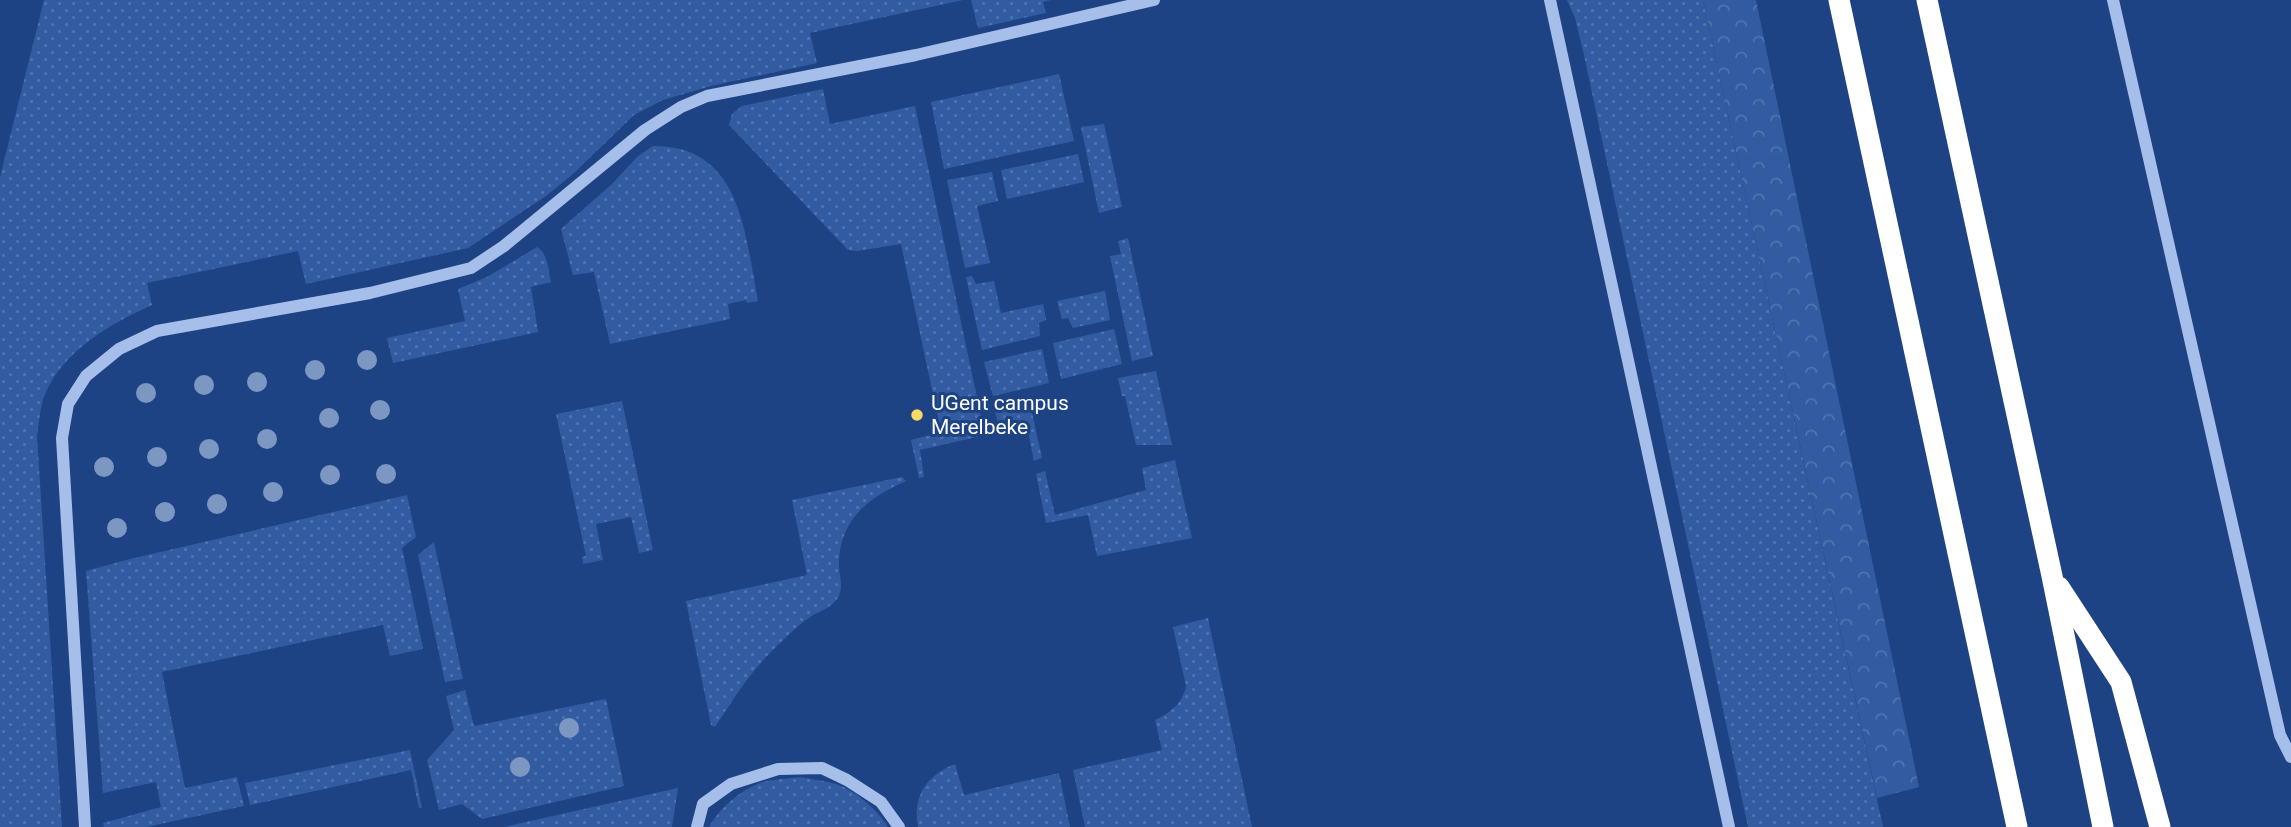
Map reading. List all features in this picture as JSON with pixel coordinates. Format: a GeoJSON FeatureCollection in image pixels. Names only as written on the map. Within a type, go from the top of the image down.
{"type":"FeatureCollection","features":[{"type":"Feature","properties":{"kind":"highway"},"geometry":{"type":"LineString","coordinates":[[1839,0],[2017,827]]}},
{"type":"Feature","properties":{"kind":"highway"},"geometry":{"type":"LineString","coordinates":[[1927,0],[2052,576],[2103,827]]}},
{"type":"Feature","properties":{"kind":"highway"},"geometry":{"type":"LineString","coordinates":[[2052,576],[2121,682],[2160,827]]}},
{"type":"Feature","properties":{"kind":"lane"},"geometry":{"type":"LineString","coordinates":[[85,827],[62,438],[68,404],[86,376],[119,349],[157,331],[370,293],[471,268],[505,246],[645,130],[681,107],[707,96],[904,58],[1154,0]]}},
{"type":"Feature","properties":{"kind":"lane"},"geometry":{"type":"LineString","coordinates":[[1550,0],[1729,827]]}},
{"type":"Feature","properties":{"kind":"lane"},"geometry":{"type":"LineString","coordinates":[[2113,0],[2280,735],[2291,757]]}},
{"type":"Feature","properties":{"kind":"lane"},"geometry":{"type":"LineString","coordinates":[[697,827],[703,804],[731,784],[778,769],[822,768],[881,802],[899,827]]}},
{"type":"Feature","properties":{"kind":"green space"},"geometry":{"type":"Polygon","coordinates":[[[44,0],[963,0],[810,33],[817,63],[711,86],[663,100],[634,115],[546,196],[468,248],[306,284],[298,251],[147,283],[152,305],[105,330],[76,352],[53,378],[42,404],[37,436],[62,827],[0,827],[0,177],[44,0]]]}},
{"type":"Feature","properties":{"kind":"green space"},"geometry":{"type":"Polygon","coordinates":[[[971,0],[1051,0],[1043,2],[1046,13],[978,28],[971,0]]]}},
{"type":"Feature","properties":{"kind":"green space"},"geometry":{"type":"Polygon","coordinates":[[[1567,0],[1703,0],[1883,827],[1748,827],[1584,55],[1575,18],[1567,0]]]}},
{"type":"Feature","properties":{"kind":"green space"},"geometry":{"type":"Polygon","coordinates":[[[1703,0],[1756,0],[1919,787],[1877,798],[1703,0]]]}},
{"type":"Feature","properties":{"kind":"green space"},"geometry":{"type":"Polygon","coordinates":[[[1059,74],[1074,141],[944,169],[931,102],[1059,74]]]}},
{"type":"Feature","properties":{"kind":"green space"},"geometry":{"type":"Polygon","coordinates":[[[823,89],[830,124],[915,106],[985,435],[920,450],[924,477],[919,478],[911,440],[941,432],[901,244],[848,250],[729,125],[732,114],[742,106],[823,89]]]}},
{"type":"Feature","properties":{"kind":"green space"},"geometry":{"type":"Polygon","coordinates":[[[1104,124],[1122,207],[1099,213],[1081,127],[1104,124]]]}},
{"type":"Feature","properties":{"kind":"green space"},"geometry":{"type":"Polygon","coordinates":[[[653,146],[683,150],[705,161],[722,177],[734,198],[743,223],[758,301],[747,303],[746,300],[728,304],[730,319],[610,344],[594,272],[573,275],[561,229],[612,184],[638,156],[653,146]]]}},
{"type":"Feature","properties":{"kind":"green space"},"geometry":{"type":"Polygon","coordinates":[[[1078,154],[1084,182],[1007,199],[1001,170],[1078,154]]]}},
{"type":"Feature","properties":{"kind":"green space"},"geometry":{"type":"Polygon","coordinates":[[[992,172],[998,201],[977,206],[990,263],[965,268],[947,180],[992,172]]]}},
{"type":"Feature","properties":{"kind":"green space"},"geometry":{"type":"Polygon","coordinates":[[[1128,238],[1153,356],[1132,361],[1110,256],[1121,254],[1118,241],[1128,238]]]}},
{"type":"Feature","properties":{"kind":"green space"},"geometry":{"type":"Polygon","coordinates":[[[537,247],[545,258],[551,282],[531,287],[538,332],[393,363],[387,338],[465,321],[458,289],[487,277],[537,247]]]}},
{"type":"Feature","properties":{"kind":"green space"},"geometry":{"type":"Polygon","coordinates":[[[972,276],[976,284],[994,281],[1001,313],[1043,304],[1046,320],[1039,323],[1040,336],[982,350],[966,277],[972,276]]]}},
{"type":"Feature","properties":{"kind":"green space"},"geometry":{"type":"Polygon","coordinates":[[[1105,291],[1110,320],[1073,328],[1068,318],[1062,319],[1057,301],[1105,291]]]}},
{"type":"Feature","properties":{"kind":"green space"},"geometry":{"type":"Polygon","coordinates":[[[1114,329],[1122,364],[1061,379],[1053,343],[1114,329]]]}},
{"type":"Feature","properties":{"kind":"green space"},"geometry":{"type":"Polygon","coordinates":[[[1042,349],[1049,383],[993,396],[984,362],[1042,349]]]}},
{"type":"Feature","properties":{"kind":"green space"},"geometry":{"type":"Polygon","coordinates":[[[1156,371],[1172,445],[1136,445],[1118,378],[1156,371]]]}},
{"type":"Feature","properties":{"kind":"green space"},"geometry":{"type":"Polygon","coordinates":[[[1029,399],[1042,458],[1034,461],[1027,427],[1000,432],[995,411],[998,406],[1029,399]]]}},
{"type":"Feature","properties":{"kind":"green space"},"geometry":{"type":"Polygon","coordinates":[[[622,401],[653,550],[639,553],[631,517],[596,524],[603,560],[583,564],[582,557],[586,556],[556,414],[622,401]]]}},
{"type":"Feature","properties":{"kind":"green space"},"geometry":{"type":"Polygon","coordinates":[[[1175,460],[1192,538],[1097,556],[1088,515],[1046,523],[1036,474],[1045,471],[1055,515],[1146,490],[1142,468],[1175,460]]]}},
{"type":"Feature","properties":{"kind":"green space"},"geometry":{"type":"Polygon","coordinates":[[[902,477],[906,481],[867,504],[849,524],[840,551],[841,587],[835,602],[800,624],[774,649],[750,677],[715,727],[711,725],[686,601],[807,575],[792,500],[902,477]]]}},
{"type":"Feature","properties":{"kind":"green space"},"geometry":{"type":"Polygon","coordinates":[[[407,495],[416,537],[402,548],[423,649],[390,656],[383,625],[162,672],[185,788],[237,777],[244,806],[146,827],[104,827],[103,823],[161,807],[156,782],[103,793],[86,571],[407,495]]]}},
{"type":"Feature","properties":{"kind":"green space"},"geometry":{"type":"Polygon","coordinates":[[[434,542],[463,679],[445,682],[418,555],[434,542]]]}},
{"type":"Feature","properties":{"kind":"green space"},"geometry":{"type":"Polygon","coordinates":[[[1208,618],[1252,827],[1085,827],[1073,770],[1162,750],[1155,720],[1175,707],[1186,686],[1173,627],[1208,618]]]}},
{"type":"Feature","properties":{"kind":"green space"},"geometry":{"type":"Polygon","coordinates":[[[465,690],[474,726],[606,699],[624,786],[482,819],[462,804],[439,810],[427,760],[454,730],[446,696],[465,690]]]}},
{"type":"Feature","properties":{"kind":"green space"},"geometry":{"type":"Polygon","coordinates":[[[410,750],[422,808],[419,808],[411,770],[250,805],[245,783],[410,750]]]}},
{"type":"Feature","properties":{"kind":"green space"},"geometry":{"type":"Polygon","coordinates":[[[955,764],[964,795],[1059,773],[1070,827],[918,827],[917,806],[924,788],[937,774],[955,764]]]}},
{"type":"Feature","properties":{"kind":"green space"},"geometry":{"type":"Polygon","coordinates":[[[799,777],[848,789],[871,806],[888,827],[709,827],[724,807],[752,786],[799,777]]]}},
{"type":"Feature","properties":{"kind":"green space"},"geometry":{"type":"Polygon","coordinates":[[[678,788],[672,827],[504,827],[678,788]]]}},
{"type":"Feature","properties":{"kind":"place","name":"UGent campus Merelbeke"},"geometry":{"type":"Point","coordinates":[917,415]}}]}
